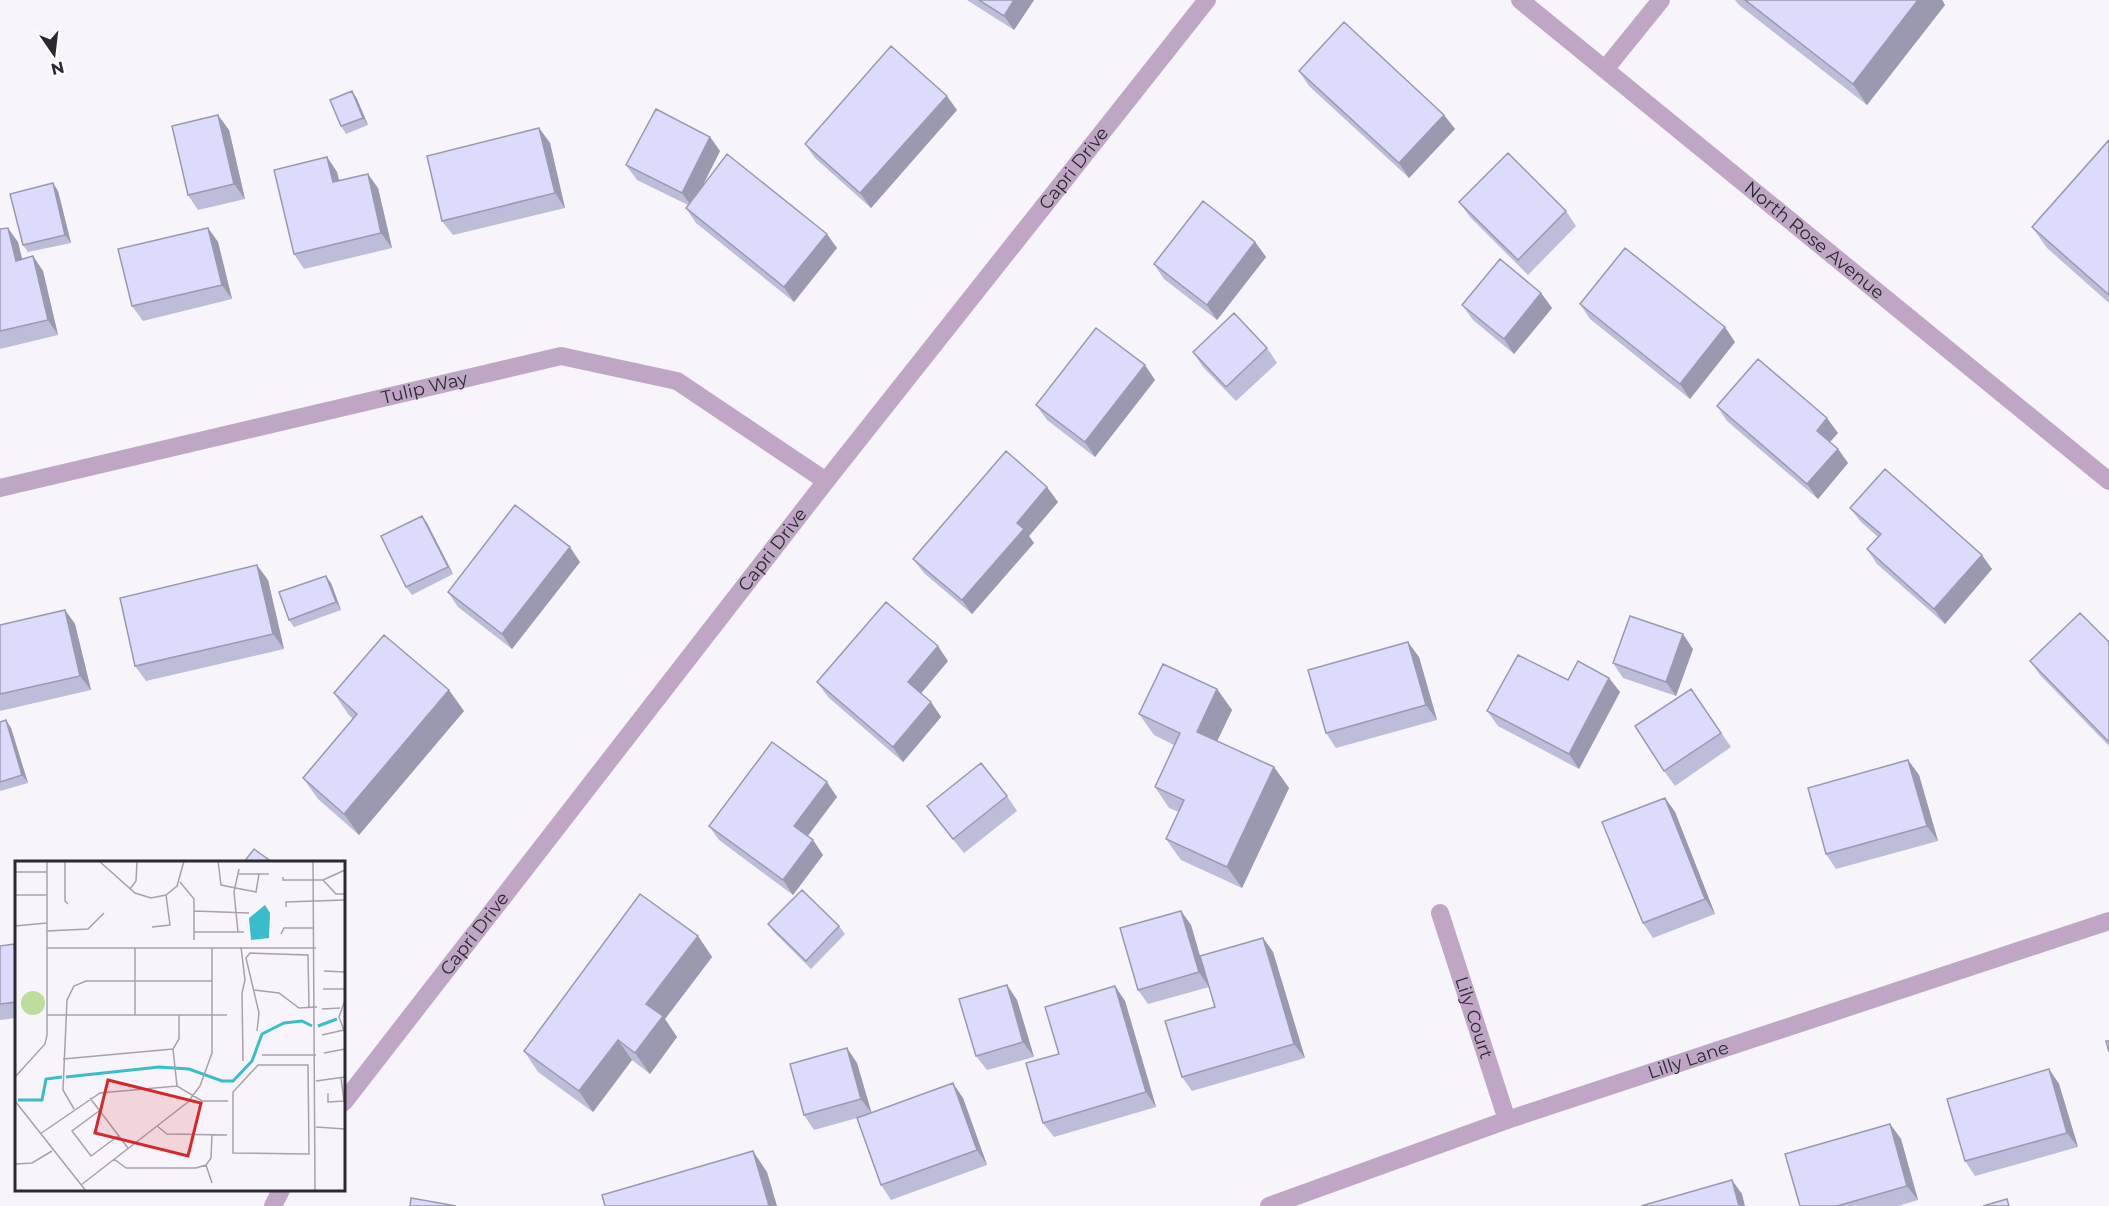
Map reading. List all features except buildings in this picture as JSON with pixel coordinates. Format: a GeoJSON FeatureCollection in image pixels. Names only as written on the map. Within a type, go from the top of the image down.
{"type":"FeatureCollection","features":[{"type":"Feature","properties":{"kind":"street","name":"Capri Drive"},"geometry":{"type":"LineString","coordinates":[[345,1101],[826,481],[1207,0]]}},
{"type":"Feature","properties":{"kind":"street","name":"North Rose Avenue"},"geometry":{"type":"LineString","coordinates":[[1520,0],[2109,481]]}},
{"type":"Feature","properties":{"kind":"street"},"geometry":{"type":"LineString","coordinates":[[1606,68],[1661,0]]}},
{"type":"Feature","properties":{"kind":"street","name":"Tulip Way"},"geometry":{"type":"LineString","coordinates":[[0,488],[561,356],[676,381],[826,481]]}},
{"type":"Feature","properties":{"kind":"street","name":"Lily Court"},"geometry":{"type":"LineString","coordinates":[[1440,913],[1508,1120]]}},
{"type":"Feature","properties":{"kind":"street","name":"Lilly Lane"},"geometry":{"type":"LineString","coordinates":[[1269,1206],[1508,1120],[2109,921]]}},
{"type":"Feature","properties":{"kind":"street"},"geometry":{"type":"LineString","coordinates":[[273,1206],[281,1191]]}}]}
